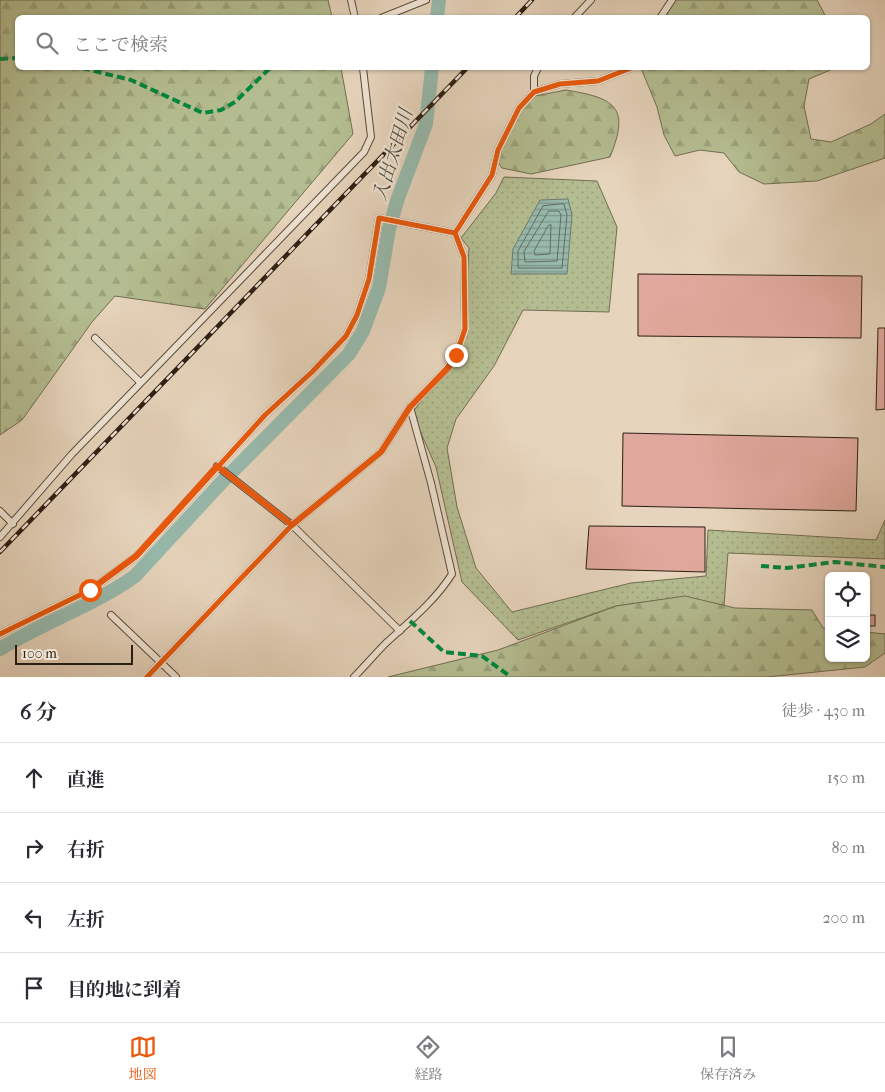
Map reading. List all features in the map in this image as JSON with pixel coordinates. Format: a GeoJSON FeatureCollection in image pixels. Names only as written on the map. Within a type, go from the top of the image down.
{"type":"FeatureCollection","features":[{"type":"Feature","properties":{"kind":"street"},"geometry":{"type":"LineString","coordinates":[[351,0],[354,15]]}},
{"type":"Feature","properties":{"kind":"street"},"geometry":{"type":"LineString","coordinates":[[388,15],[426,0]]}},
{"type":"Feature","properties":{"kind":"street"},"geometry":{"type":"LineString","coordinates":[[577,15],[591,0]]}},
{"type":"Feature","properties":{"kind":"street"},"geometry":{"type":"LineString","coordinates":[[662,15],[672,0]]}},
{"type":"Feature","properties":{"kind":"street"},"geometry":{"type":"LineString","coordinates":[[0,537],[72,454],[140,382],[364,152],[371,138],[363,70]]}},
{"type":"Feature","properties":{"kind":"street"},"geometry":{"type":"LineString","coordinates":[[534,92],[534,76],[537,70]]}},
{"type":"Feature","properties":{"kind":"street"},"geometry":{"type":"LineString","coordinates":[[455,233],[492,175],[498,150],[519,108],[534,92],[560,84],[598,81],[626,70]]}},
{"type":"Feature","properties":{"kind":"street"},"geometry":{"type":"LineString","coordinates":[[0,634],[90,590],[136,556],[265,415],[312,372],[346,336],[357,315],[369,279],[380,218],[455,233]]}},
{"type":"Feature","properties":{"kind":"street"},"geometry":{"type":"LineString","coordinates":[[147,677],[292,525],[381,452],[410,407],[448,368],[456,355],[465,329],[464,257],[455,233]]}},
{"type":"Feature","properties":{"kind":"street"},"geometry":{"type":"LineString","coordinates":[[95,338],[140,382]]}},
{"type":"Feature","properties":{"kind":"street"},"geometry":{"type":"LineString","coordinates":[[354,677],[446,583],[452,574],[431,483],[410,407]]}},
{"type":"Feature","properties":{"kind":"street"},"geometry":{"type":"LineString","coordinates":[[217,466],[292,525],[400,630]]}},
{"type":"Feature","properties":{"kind":"street"},"geometry":{"type":"LineString","coordinates":[[0,511],[13,524]]}},
{"type":"Feature","properties":{"kind":"street"},"geometry":{"type":"LineString","coordinates":[[111,615],[176,677]]}},
{"type":"Feature","properties":{"kind":"green space"},"geometry":{"type":"Polygon","coordinates":[[[0,0],[328,0],[332,15],[15,15],[15,70],[341,70],[353,134],[205,309],[115,296],[92,322],[22,420],[0,435],[0,0]]]}},
{"type":"Feature","properties":{"kind":"green space"},"geometry":{"type":"Polygon","coordinates":[[[672,0],[817,0],[825,15],[663,15],[672,0]]]}},
{"type":"Feature","properties":{"kind":"green space"},"geometry":{"type":"Polygon","coordinates":[[[642,70],[830,70],[809,79],[804,106],[811,139],[831,142],[871,124],[885,114],[885,158],[817,181],[764,184],[739,172],[724,153],[700,150],[675,156],[664,135],[657,107],[642,70]]]}},
{"type":"Feature","properties":{"kind":"green space"},"geometry":{"type":"Polygon","coordinates":[[[566,90],[596,97],[607,101],[614,107],[618,115],[619,126],[610,157],[531,174],[502,168],[496,159],[506,126],[530,97],[566,90]]]}},
{"type":"Feature","properties":{"kind":"green space"},"geometry":{"type":"Polygon","coordinates":[[[504,177],[597,181],[617,227],[609,312],[523,310],[494,366],[456,419],[447,448],[457,507],[476,568],[512,612],[631,583],[706,576],[708,530],[876,540],[885,520],[885,559],[728,553],[724,605],[675,598],[616,606],[518,640],[462,582],[436,467],[412,413],[456,355],[465,320],[469,248],[461,238],[496,193],[504,177]]]}},
{"type":"Feature","properties":{"kind":"green space"},"geometry":{"type":"Polygon","coordinates":[[[685,596],[735,608],[812,610],[825,628],[825,662],[870,662],[870,632],[885,634],[885,653],[865,667],[767,677],[388,677],[498,650],[616,606],[685,596]]]}},
{"type":"Feature","properties":{"kind":"water"},"geometry":{"type":"Polygon","coordinates":[[[568,199],[572,215],[567,274],[511,274],[513,249],[540,200],[568,199]]]}},
{"type":"Feature","properties":{"kind":"building"},"geometry":{"type":"Polygon","coordinates":[[[638,274],[862,276],[861,338],[638,336],[638,274]]]}},
{"type":"Feature","properties":{"kind":"building"},"geometry":{"type":"Polygon","coordinates":[[[878,328],[885,328],[885,409],[876,410],[878,328]]]}},
{"type":"Feature","properties":{"kind":"building"},"geometry":{"type":"Polygon","coordinates":[[[623,433],[858,438],[856,511],[622,506],[623,433]]]}},
{"type":"Feature","properties":{"kind":"building"},"geometry":{"type":"Polygon","coordinates":[[[589,526],[705,527],[705,572],[586,569],[589,526]]]}},
{"type":"Feature","properties":{"kind":"building"},"geometry":{"type":"Polygon","coordinates":[[[870,615],[875,615],[875,626],[870,626],[870,615]]]}},
{"type":"Feature","properties":{"kind":"waterway","name":"入出太田川"},"geometry":{"type":"LineString","coordinates":[[437,15],[439,0]]}},
{"type":"Feature","properties":{"kind":"waterway","name":"入出太田川"},"geometry":{"type":"LineString","coordinates":[[0,649],[119,587],[135,576],[220,484],[349,354],[363,331],[379,288],[389,229],[398,198],[426,124],[432,70]]}},
{"type":"Feature","properties":{"kind":"railway"},"geometry":{"type":"LineString","coordinates":[[518,15],[532,0]]}},
{"type":"Feature","properties":{"kind":"railway"},"geometry":{"type":"LineString","coordinates":[[0,552],[465,70]]}},
{"type":"Feature","properties":{"kind":"marked path"},"geometry":{"type":"LineString","coordinates":[[0,59],[15,58]]}},
{"type":"Feature","properties":{"kind":"marked path"},"geometry":{"type":"LineString","coordinates":[[90,70],[131,80],[203,113],[221,110],[235,102],[268,70]]}},
{"type":"Feature","properties":{"kind":"marked path"},"geometry":{"type":"LineString","coordinates":[[761,566],[787,568],[835,562],[885,567]]}},
{"type":"Feature","properties":{"kind":"marked path"},"geometry":{"type":"LineString","coordinates":[[410,621],[444,652],[482,656],[511,677]]}},
{"type":"Feature","properties":{"kind":"cycle path"},"geometry":{"type":"LineString","coordinates":[[147,677],[292,525],[381,452],[410,407],[448,367],[456,355],[465,329],[464,257],[455,233],[492,175],[498,150],[519,108],[534,92],[560,84],[598,81],[626,70]]}},
{"type":"Feature","properties":{"kind":"cycle path"},"geometry":{"type":"LineString","coordinates":[[0,634],[90,590],[137,556],[265,415],[312,372],[346,336],[357,315],[369,279],[379,218],[455,233]]}},
{"type":"Feature","properties":{"kind":"route"},"geometry":{"type":"LineString","coordinates":[[90,590],[136,556],[217,466],[292,525],[381,452],[410,407],[448,368],[456,355]]}}]}
